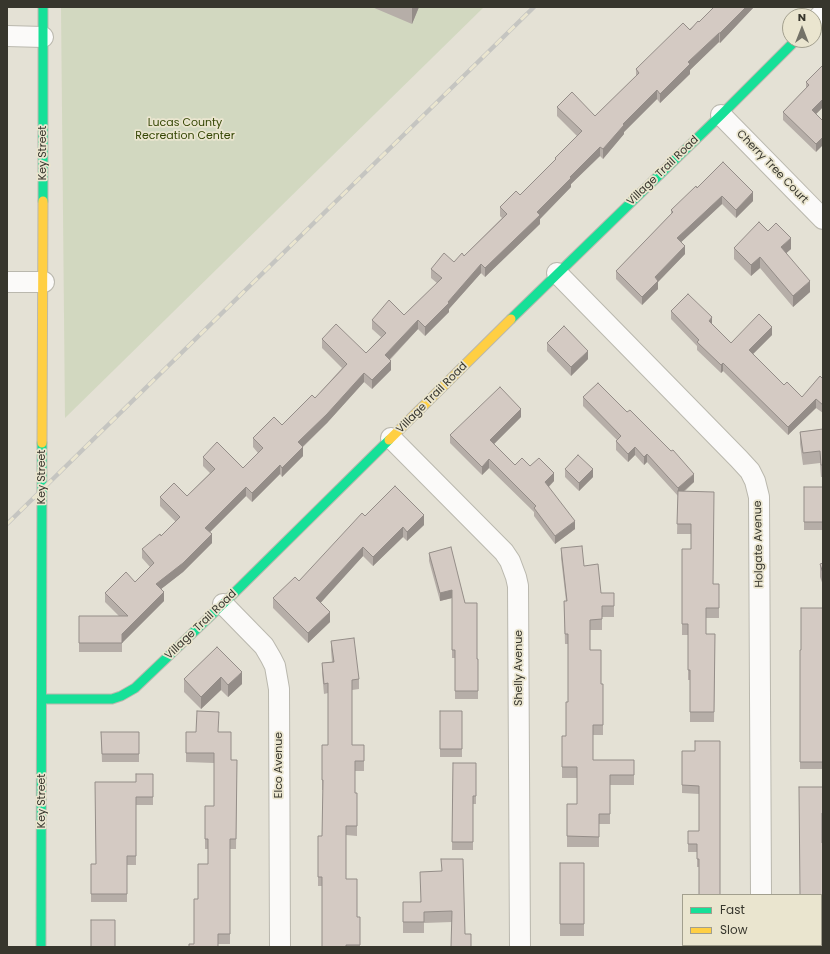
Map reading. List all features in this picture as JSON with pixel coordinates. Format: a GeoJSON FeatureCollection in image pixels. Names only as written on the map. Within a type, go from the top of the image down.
{"type":"FeatureCollection","features":[{"type":"Feature","properties":{"kind":"street","name":"Key Street"},"geometry":{"type":"LineString","coordinates":[[42,947],[44,282],[43,7]]}},
{"type":"Feature","properties":{"kind":"street"},"geometry":{"type":"LineString","coordinates":[[7,36],[43,37]]}},
{"type":"Feature","properties":{"kind":"street","name":"Village Trail Road"},"geometry":{"type":"LineString","coordinates":[[42,700],[112,699],[135,688],[223,604],[557,273],[722,115],[788,48]]}},
{"type":"Feature","properties":{"kind":"street","name":"Cherry Tree Court"},"geometry":{"type":"LineString","coordinates":[[722,115],[823,219]]}},
{"type":"Feature","properties":{"kind":"street","name":"Holgate Avenue"},"geometry":{"type":"LineString","coordinates":[[557,273],[739,459],[750,472],[755,481],[759,497],[761,894]]}},
{"type":"Feature","properties":{"kind":"street"},"geometry":{"type":"LineString","coordinates":[[7,282],[44,282]]}},
{"type":"Feature","properties":{"kind":"street","name":"Shelly Avenue"},"geometry":{"type":"LineString","coordinates":[[391,438],[504,552],[516,577],[518,586],[520,947]]}},
{"type":"Feature","properties":{"kind":"street","name":"Elco Avenue"},"geometry":{"type":"LineString","coordinates":[[223,604],[264,646],[272,658],[279,689],[280,947]]}},
{"type":"Feature","properties":{"kind":"green space","name":"Lucas County Recreation Center"},"geometry":{"type":"Polygon","coordinates":[[[61,7],[484,7],[65,418],[61,7]]]}},
{"type":"Feature","properties":{"kind":"building"},"geometry":{"type":"Polygon","coordinates":[[[714,7],[746,7],[688,62],[690,64],[660,94],[657,90],[623,124],[624,125],[603,149],[600,147],[570,177],[571,178],[537,212],[540,215],[485,268],[481,264],[448,302],[449,303],[425,327],[418,320],[385,355],[391,361],[372,380],[364,373],[327,414],[298,442],[303,447],[282,468],[280,465],[252,493],[246,487],[205,528],[212,534],[183,563],[156,584],[164,592],[122,634],[122,643],[79,643],[79,616],[128,616],[105,593],[126,572],[135,582],[154,563],[142,549],[160,534],[161,536],[180,517],[160,497],[174,483],[187,496],[215,469],[203,457],[217,442],[243,468],[263,448],[253,438],[274,417],[282,425],[312,395],[315,398],[347,364],[322,339],[336,324],[366,353],[386,333],[372,320],[389,300],[404,315],[442,278],[431,269],[444,253],[454,262],[462,253],[464,256],[507,214],[500,207],[516,191],[520,195],[582,131],[557,107],[572,92],[595,116],[639,73],[636,69],[683,23],[690,30],[714,7]]]}},
{"type":"Feature","properties":{"kind":"building"},"geometry":{"type":"Polygon","coordinates":[[[823,65],[823,99],[812,110],[823,121],[823,137],[816,144],[783,112],[809,85],[806,82],[823,65]]]}},
{"type":"Feature","properties":{"kind":"building"},"geometry":{"type":"Polygon","coordinates":[[[723,162],[753,192],[736,210],[722,196],[677,238],[685,246],[655,277],[658,281],[642,297],[616,271],[673,212],[671,210],[696,186],[697,188],[723,162]]]}},
{"type":"Feature","properties":{"kind":"building"},"geometry":{"type":"Polygon","coordinates":[[[759,222],[768,231],[776,223],[791,238],[781,247],[810,281],[793,296],[760,257],[751,265],[734,248],[759,222]]]}},
{"type":"Feature","properties":{"kind":"building"},"geometry":{"type":"Polygon","coordinates":[[[688,294],[712,317],[709,321],[731,343],[759,314],[772,327],[749,350],[784,385],[787,382],[802,397],[820,376],[823,379],[823,405],[816,399],[788,427],[723,363],[721,365],[697,342],[699,340],[671,311],[688,294]]]}},
{"type":"Feature","properties":{"kind":"building"},"geometry":{"type":"Polygon","coordinates":[[[564,326],[588,351],[571,367],[547,343],[564,326]]]}},
{"type":"Feature","properties":{"kind":"building"},"geometry":{"type":"Polygon","coordinates":[[[598,383],[627,412],[630,410],[671,451],[673,450],[694,474],[678,488],[647,454],[644,457],[635,447],[628,454],[616,441],[621,436],[583,397],[598,383]]]}},
{"type":"Feature","properties":{"kind":"building"},"geometry":{"type":"Polygon","coordinates":[[[500,387],[521,409],[490,440],[515,465],[522,458],[530,466],[539,458],[554,473],[545,482],[575,521],[555,536],[534,508],[536,506],[489,459],[482,467],[450,435],[500,387]]]}},
{"type":"Feature","properties":{"kind":"building"},"geometry":{"type":"Polygon","coordinates":[[[823,429],[823,465],[821,465],[820,451],[803,453],[800,432],[823,429]]]}},
{"type":"Feature","properties":{"kind":"building"},"geometry":{"type":"Polygon","coordinates":[[[578,455],[593,469],[579,483],[565,469],[578,455]]]}},
{"type":"Feature","properties":{"kind":"building"},"geometry":{"type":"Polygon","coordinates":[[[395,486],[424,515],[407,532],[403,527],[373,557],[363,547],[316,598],[330,612],[308,633],[273,598],[295,577],[299,581],[362,513],[365,516],[395,486]]]}},
{"type":"Feature","properties":{"kind":"building"},"geometry":{"type":"Polygon","coordinates":[[[804,487],[823,487],[823,522],[804,522],[804,487]]]}},
{"type":"Feature","properties":{"kind":"building"},"geometry":{"type":"Polygon","coordinates":[[[678,491],[714,492],[713,584],[719,584],[719,608],[706,608],[706,634],[715,634],[714,712],[690,712],[688,624],[682,624],[682,549],[691,549],[691,524],[677,524],[678,491]]]}},
{"type":"Feature","properties":{"kind":"building"},"geometry":{"type":"Polygon","coordinates":[[[582,546],[584,566],[598,564],[601,593],[614,593],[614,606],[602,606],[602,619],[590,620],[590,650],[601,650],[601,684],[603,684],[603,725],[593,725],[593,760],[634,760],[634,775],[610,775],[610,814],[599,814],[599,837],[567,836],[567,804],[577,804],[577,767],[562,767],[562,736],[566,736],[566,702],[568,702],[568,634],[565,634],[564,601],[567,601],[561,548],[582,546]]]}},
{"type":"Feature","properties":{"kind":"building"},"geometry":{"type":"Polygon","coordinates":[[[451,547],[465,603],[477,603],[478,691],[455,691],[455,650],[452,650],[452,590],[440,593],[429,553],[451,547]]]}},
{"type":"Feature","properties":{"kind":"building"},"geometry":{"type":"Polygon","coordinates":[[[823,563],[823,573],[820,564],[823,563]]]}},
{"type":"Feature","properties":{"kind":"building"},"geometry":{"type":"Polygon","coordinates":[[[801,608],[823,608],[823,762],[800,762],[801,608]]]}},
{"type":"Feature","properties":{"kind":"building"},"geometry":{"type":"Polygon","coordinates":[[[354,638],[359,679],[352,680],[352,745],[364,745],[364,761],[355,761],[357,826],[346,826],[346,879],[357,879],[357,917],[360,917],[360,945],[346,945],[346,947],[322,947],[322,877],[318,877],[318,836],[322,836],[322,745],[328,745],[328,683],[324,684],[322,663],[334,662],[331,641],[354,638]]]}},
{"type":"Feature","properties":{"kind":"building"},"geometry":{"type":"Polygon","coordinates":[[[217,647],[242,672],[228,685],[221,677],[201,697],[184,679],[217,647]]]}},
{"type":"Feature","properties":{"kind":"building"},"geometry":{"type":"Polygon","coordinates":[[[197,711],[219,712],[218,732],[231,732],[231,760],[237,760],[236,839],[230,839],[230,934],[218,934],[218,947],[189,947],[189,944],[194,944],[194,899],[198,899],[198,864],[208,864],[208,839],[205,839],[205,806],[214,806],[214,753],[186,753],[186,732],[196,732],[197,711]]]}},
{"type":"Feature","properties":{"kind":"building"},"geometry":{"type":"Polygon","coordinates":[[[440,711],[462,711],[462,749],[440,749],[440,711]]]}},
{"type":"Feature","properties":{"kind":"building"},"geometry":{"type":"Polygon","coordinates":[[[101,732],[139,732],[139,754],[102,754],[101,732]]]}},
{"type":"Feature","properties":{"kind":"building"},"geometry":{"type":"Polygon","coordinates":[[[695,741],[720,741],[720,894],[699,894],[699,859],[697,859],[697,844],[688,844],[688,831],[699,831],[699,786],[682,785],[682,751],[695,751],[695,741]]]}},
{"type":"Feature","properties":{"kind":"building"},"geometry":{"type":"Polygon","coordinates":[[[453,763],[476,763],[476,796],[473,796],[473,842],[452,842],[453,763]]]}},
{"type":"Feature","properties":{"kind":"building"},"geometry":{"type":"Polygon","coordinates":[[[136,774],[153,774],[153,797],[136,797],[136,856],[127,856],[127,894],[91,894],[91,864],[96,864],[95,782],[136,782],[136,774]]]}},
{"type":"Feature","properties":{"kind":"building"},"geometry":{"type":"Polygon","coordinates":[[[799,787],[823,787],[823,947],[802,947],[822,946],[822,894],[800,894],[799,787]]]}},
{"type":"Feature","properties":{"kind":"building"},"geometry":{"type":"Polygon","coordinates":[[[441,859],[463,859],[465,934],[471,934],[471,947],[451,947],[452,911],[424,912],[424,922],[403,922],[403,902],[421,902],[420,872],[442,871],[441,859]]]}},
{"type":"Feature","properties":{"kind":"building"},"geometry":{"type":"Polygon","coordinates":[[[560,863],[584,863],[584,924],[560,924],[560,863]]]}},
{"type":"Feature","properties":{"kind":"building"},"geometry":{"type":"Polygon","coordinates":[[[91,920],[115,920],[115,947],[91,947],[91,920]]]}},
{"type":"Feature","properties":{"kind":"building"},"geometry":{"type":"Polygon","coordinates":[[[699,946],[720,946],[720,947],[699,946]]]}},
{"type":"Feature","properties":{"kind":"railway"},"geometry":{"type":"LineString","coordinates":[[7,524],[534,7]]}},
{"type":"Feature","properties":{"kind":"traffic: fast"},"geometry":{"type":"LineString","coordinates":[[43,7],[43,201]]}},
{"type":"Feature","properties":{"kind":"traffic: fast"},"geometry":{"type":"LineString","coordinates":[[511,319],[788,48]]}},
{"type":"Feature","properties":{"kind":"traffic: fast"},"geometry":{"type":"LineString","coordinates":[[42,699],[112,699],[135,688],[223,604],[389,440]]}},
{"type":"Feature","properties":{"kind":"traffic: fast"},"geometry":{"type":"LineString","coordinates":[[41,947],[42,443]]}},
{"type":"Feature","properties":{"kind":"traffic: slow"},"geometry":{"type":"LineString","coordinates":[[42,443],[43,201]]}},
{"type":"Feature","properties":{"kind":"traffic: slow"},"geometry":{"type":"LineString","coordinates":[[389,440],[511,319]]}}]}
